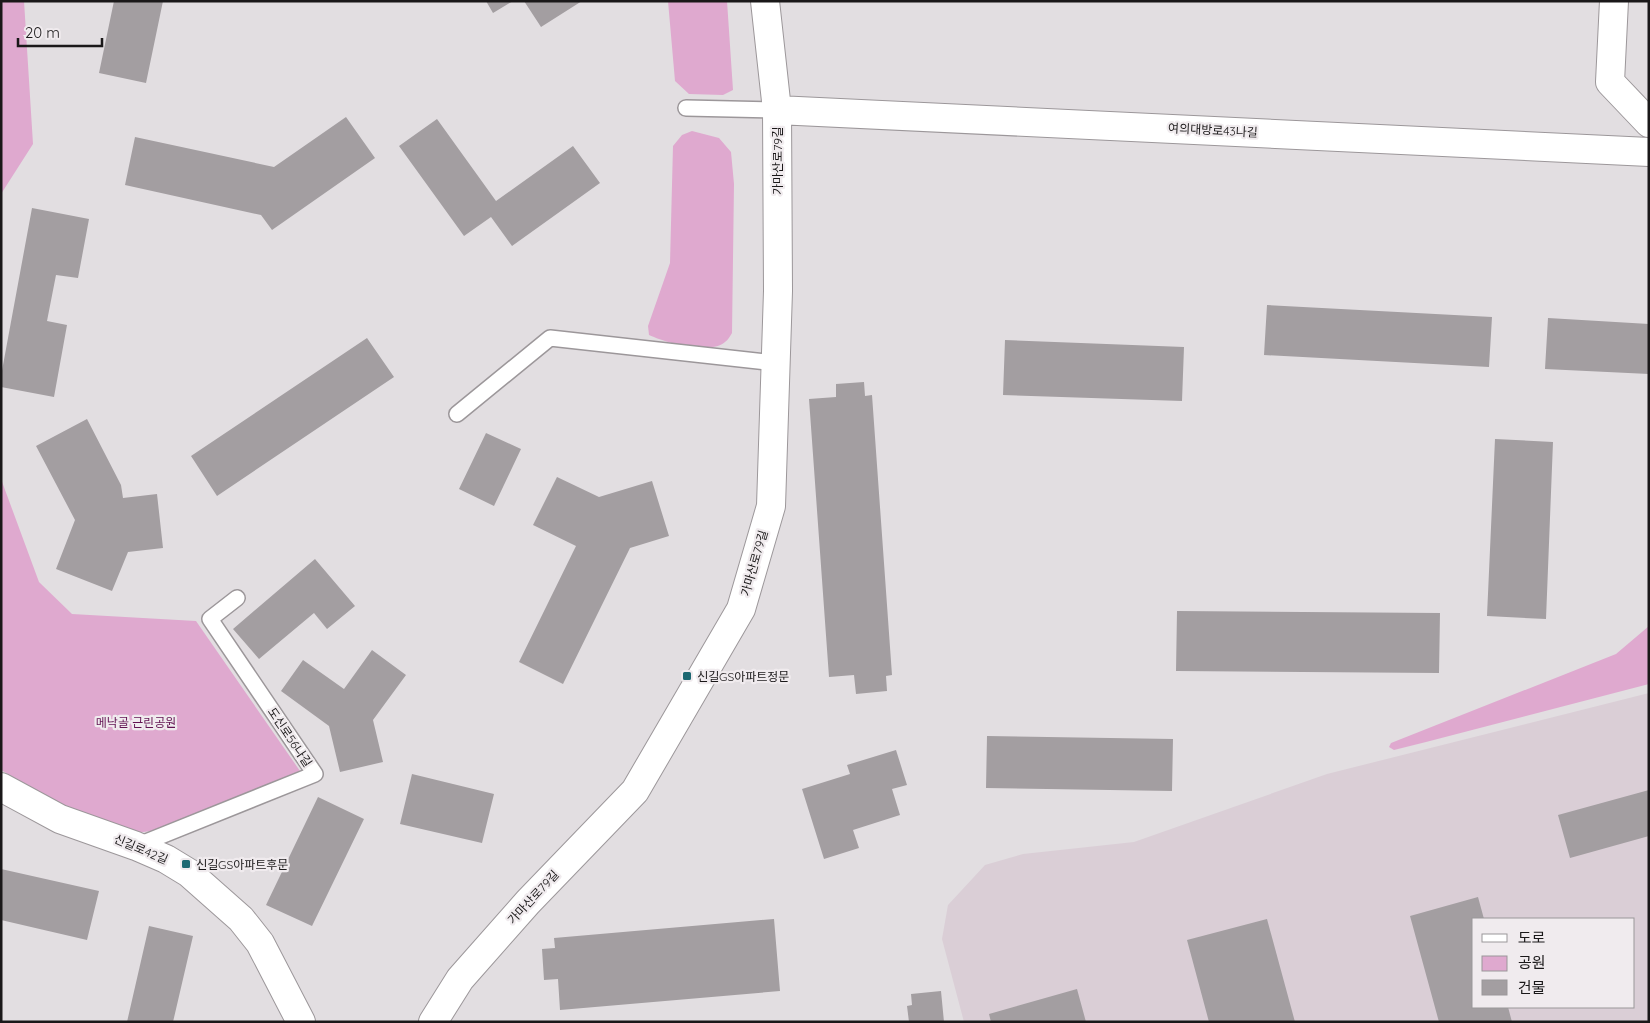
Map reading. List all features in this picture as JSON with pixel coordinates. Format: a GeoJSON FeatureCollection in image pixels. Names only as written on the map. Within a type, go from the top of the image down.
{"type":"FeatureCollection","features":[{"type":"Feature","properties":{"kind":"street","name":"가마산로79길"},"geometry":{"type":"LineString","coordinates":[[433,1022],[460,979],[528,902],[635,791],[740,609],[771,506],[778,291],[777,110],[765,1]]}},
{"type":"Feature","properties":{"kind":"street"},"geometry":{"type":"LineString","coordinates":[[1614,1],[1610,82],[1637,113],[1649,123]]}},
{"type":"Feature","properties":{"kind":"street","name":"여의대방로43나길"},"geometry":{"type":"LineString","coordinates":[[777,110],[1649,152]]}},
{"type":"Feature","properties":{"kind":"street","name":"신길로42길"},"geometry":{"type":"LineString","coordinates":[[1,787],[60,819],[136,846],[166,859],[189,873],[241,920],[260,943],[301,1022]]}},
{"type":"Feature","properties":{"kind":"lane"},"geometry":{"type":"LineString","coordinates":[[686,108],[777,110]]}},
{"type":"Feature","properties":{"kind":"lane"},"geometry":{"type":"LineString","coordinates":[[457,414],[550,338],[776,363]]}},
{"type":"Feature","properties":{"kind":"lane","name":"도신로56나길"},"geometry":{"type":"LineString","coordinates":[[136,846],[315,774],[210,619],[237,598]]}},
{"type":"Feature","properties":{"kind":"shaded area"},"geometry":{"type":"Polygon","coordinates":[[[1649,693],[1649,1022],[964,1022],[942,939],[948,905],[985,865],[1023,854],[1134,842],[1327,774],[1649,693]]]}},
{"type":"Feature","properties":{"kind":"green space"},"geometry":{"type":"Polygon","coordinates":[[[1,1],[24,1],[33,144],[1,194],[1,1]]]}},
{"type":"Feature","properties":{"kind":"green space"},"geometry":{"type":"Polygon","coordinates":[[[668,1],[727,1],[733,90],[723,95],[689,94],[675,81],[668,1]]]}},
{"type":"Feature","properties":{"kind":"green space"},"geometry":{"type":"Polygon","coordinates":[[[692,131],[719,138],[731,152],[734,184],[732,333],[725,342],[709,348],[677,344],[657,338],[649,335],[648,326],[670,263],[673,146],[682,135],[692,131]]]}},
{"type":"Feature","properties":{"kind":"green space","name":"메낙골 근린공원"},"geometry":{"type":"Polygon","coordinates":[[[1,479],[39,582],[72,614],[196,621],[300,771],[272,788],[180,827],[136,833],[63,805],[1,770],[1,479]]]}},
{"type":"Feature","properties":{"kind":"green space"},"geometry":{"type":"Polygon","coordinates":[[[1649,626],[1649,684],[1394,750],[1389,747],[1391,743],[1616,654],[1649,626]]]}},
{"type":"Feature","properties":{"kind":"building"},"geometry":{"type":"Polygon","coordinates":[[[114,1],[163,1],[146,83],[99,73],[114,1]]]}},
{"type":"Feature","properties":{"kind":"building"},"geometry":{"type":"Polygon","coordinates":[[[486,1],[513,1],[493,13],[486,1]]]}},
{"type":"Feature","properties":{"kind":"building"},"geometry":{"type":"Polygon","coordinates":[[[524,1],[582,1],[541,27],[524,1]]]}},
{"type":"Feature","properties":{"kind":"building"},"geometry":{"type":"Polygon","coordinates":[[[346,117],[375,158],[272,230],[261,215],[125,185],[135,137],[274,167],[346,117]]]}},
{"type":"Feature","properties":{"kind":"building"},"geometry":{"type":"Polygon","coordinates":[[[437,119],[496,201],[573,146],[600,183],[512,246],[491,217],[464,236],[399,146],[437,119]]]}},
{"type":"Feature","properties":{"kind":"building"},"geometry":{"type":"Polygon","coordinates":[[[32,208],[89,219],[78,278],[56,275],[47,321],[67,325],[54,397],[1,387],[1,376],[32,208]]]}},
{"type":"Feature","properties":{"kind":"building"},"geometry":{"type":"Polygon","coordinates":[[[1267,305],[1492,317],[1489,367],[1264,355],[1267,305]]]}},
{"type":"Feature","properties":{"kind":"building"},"geometry":{"type":"Polygon","coordinates":[[[1548,318],[1649,324],[1649,374],[1545,369],[1548,318]]]}},
{"type":"Feature","properties":{"kind":"building"},"geometry":{"type":"Polygon","coordinates":[[[367,338],[394,377],[217,496],[191,456],[367,338]]]}},
{"type":"Feature","properties":{"kind":"building"},"geometry":{"type":"Polygon","coordinates":[[[1005,340],[1184,347],[1182,401],[1003,395],[1005,340]]]}},
{"type":"Feature","properties":{"kind":"building"},"geometry":{"type":"Polygon","coordinates":[[[864,382],[865,396],[872,395],[892,675],[886,676],[887,691],[856,694],[854,675],[829,677],[809,399],[836,397],[836,384],[864,382]]]}},
{"type":"Feature","properties":{"kind":"building"},"geometry":{"type":"Polygon","coordinates":[[[87,419],[121,485],[123,498],[157,494],[163,548],[128,552],[112,591],[56,569],[75,520],[36,446],[87,419]]]}},
{"type":"Feature","properties":{"kind":"building"},"geometry":{"type":"Polygon","coordinates":[[[486,433],[521,449],[494,506],[459,489],[486,433]]]}},
{"type":"Feature","properties":{"kind":"building"},"geometry":{"type":"Polygon","coordinates":[[[1495,439],[1553,442],[1546,619],[1487,616],[1495,439]]]}},
{"type":"Feature","properties":{"kind":"building"},"geometry":{"type":"Polygon","coordinates":[[[557,477],[599,497],[652,481],[669,536],[630,548],[563,684],[519,662],[576,546],[533,525],[557,477]]]}},
{"type":"Feature","properties":{"kind":"building"},"geometry":{"type":"Polygon","coordinates":[[[315,559],[355,606],[327,629],[314,613],[259,659],[233,629],[315,559]]]}},
{"type":"Feature","properties":{"kind":"building"},"geometry":{"type":"Polygon","coordinates":[[[1177,611],[1440,613],[1439,673],[1176,671],[1177,611]]]}},
{"type":"Feature","properties":{"kind":"building"},"geometry":{"type":"Polygon","coordinates":[[[372,650],[406,675],[373,720],[383,762],[340,772],[329,726],[281,691],[303,660],[344,689],[372,650]]]}},
{"type":"Feature","properties":{"kind":"building"},"geometry":{"type":"Polygon","coordinates":[[[987,736],[1173,739],[1172,791],[986,788],[987,736]]]}},
{"type":"Feature","properties":{"kind":"building"},"geometry":{"type":"Polygon","coordinates":[[[896,750],[907,785],[892,789],[900,815],[853,830],[859,848],[824,859],[802,789],[850,774],[847,765],[896,750]]]}},
{"type":"Feature","properties":{"kind":"building"},"geometry":{"type":"Polygon","coordinates":[[[412,774],[494,794],[482,843],[400,824],[412,774]]]}},
{"type":"Feature","properties":{"kind":"building"},"geometry":{"type":"Polygon","coordinates":[[[1649,790],[1649,836],[1570,858],[1558,815],[1649,790]]]}},
{"type":"Feature","properties":{"kind":"building"},"geometry":{"type":"Polygon","coordinates":[[[318,797],[364,819],[312,926],[266,905],[318,797]]]}},
{"type":"Feature","properties":{"kind":"building"},"geometry":{"type":"Polygon","coordinates":[[[1,869],[99,891],[87,940],[1,920],[1,869]]]}},
{"type":"Feature","properties":{"kind":"building"},"geometry":{"type":"Polygon","coordinates":[[[1478,897],[1484,918],[1472,918],[1472,1008],[1508,1008],[1512,1022],[1439,1022],[1410,916],[1478,897]]]}},
{"type":"Feature","properties":{"kind":"building"},"geometry":{"type":"Polygon","coordinates":[[[774,919],[780,991],[560,1010],[558,979],[544,980],[542,949],[555,948],[554,938],[774,919]]]}},
{"type":"Feature","properties":{"kind":"building"},"geometry":{"type":"Polygon","coordinates":[[[1267,919],[1295,1022],[1209,1022],[1187,940],[1267,919]]]}},
{"type":"Feature","properties":{"kind":"building"},"geometry":{"type":"Polygon","coordinates":[[[149,926],[193,936],[173,1022],[127,1022],[149,926]]]}},
{"type":"Feature","properties":{"kind":"building"},"geometry":{"type":"Polygon","coordinates":[[[1077,989],[1086,1022],[991,1022],[989,1014],[1077,989]]]}},
{"type":"Feature","properties":{"kind":"building"},"geometry":{"type":"Polygon","coordinates":[[[941,991],[944,1022],[909,1022],[907,1006],[912,1005],[911,994],[941,991]]]}},
{"type":"Feature","properties":{"kind":"place","name":"신길GS아파트정문"},"geometry":{"type":"Point","coordinates":[687,676]}},
{"type":"Feature","properties":{"kind":"place","name":"신길GS아파트후문"},"geometry":{"type":"Point","coordinates":[186,864]}}]}
